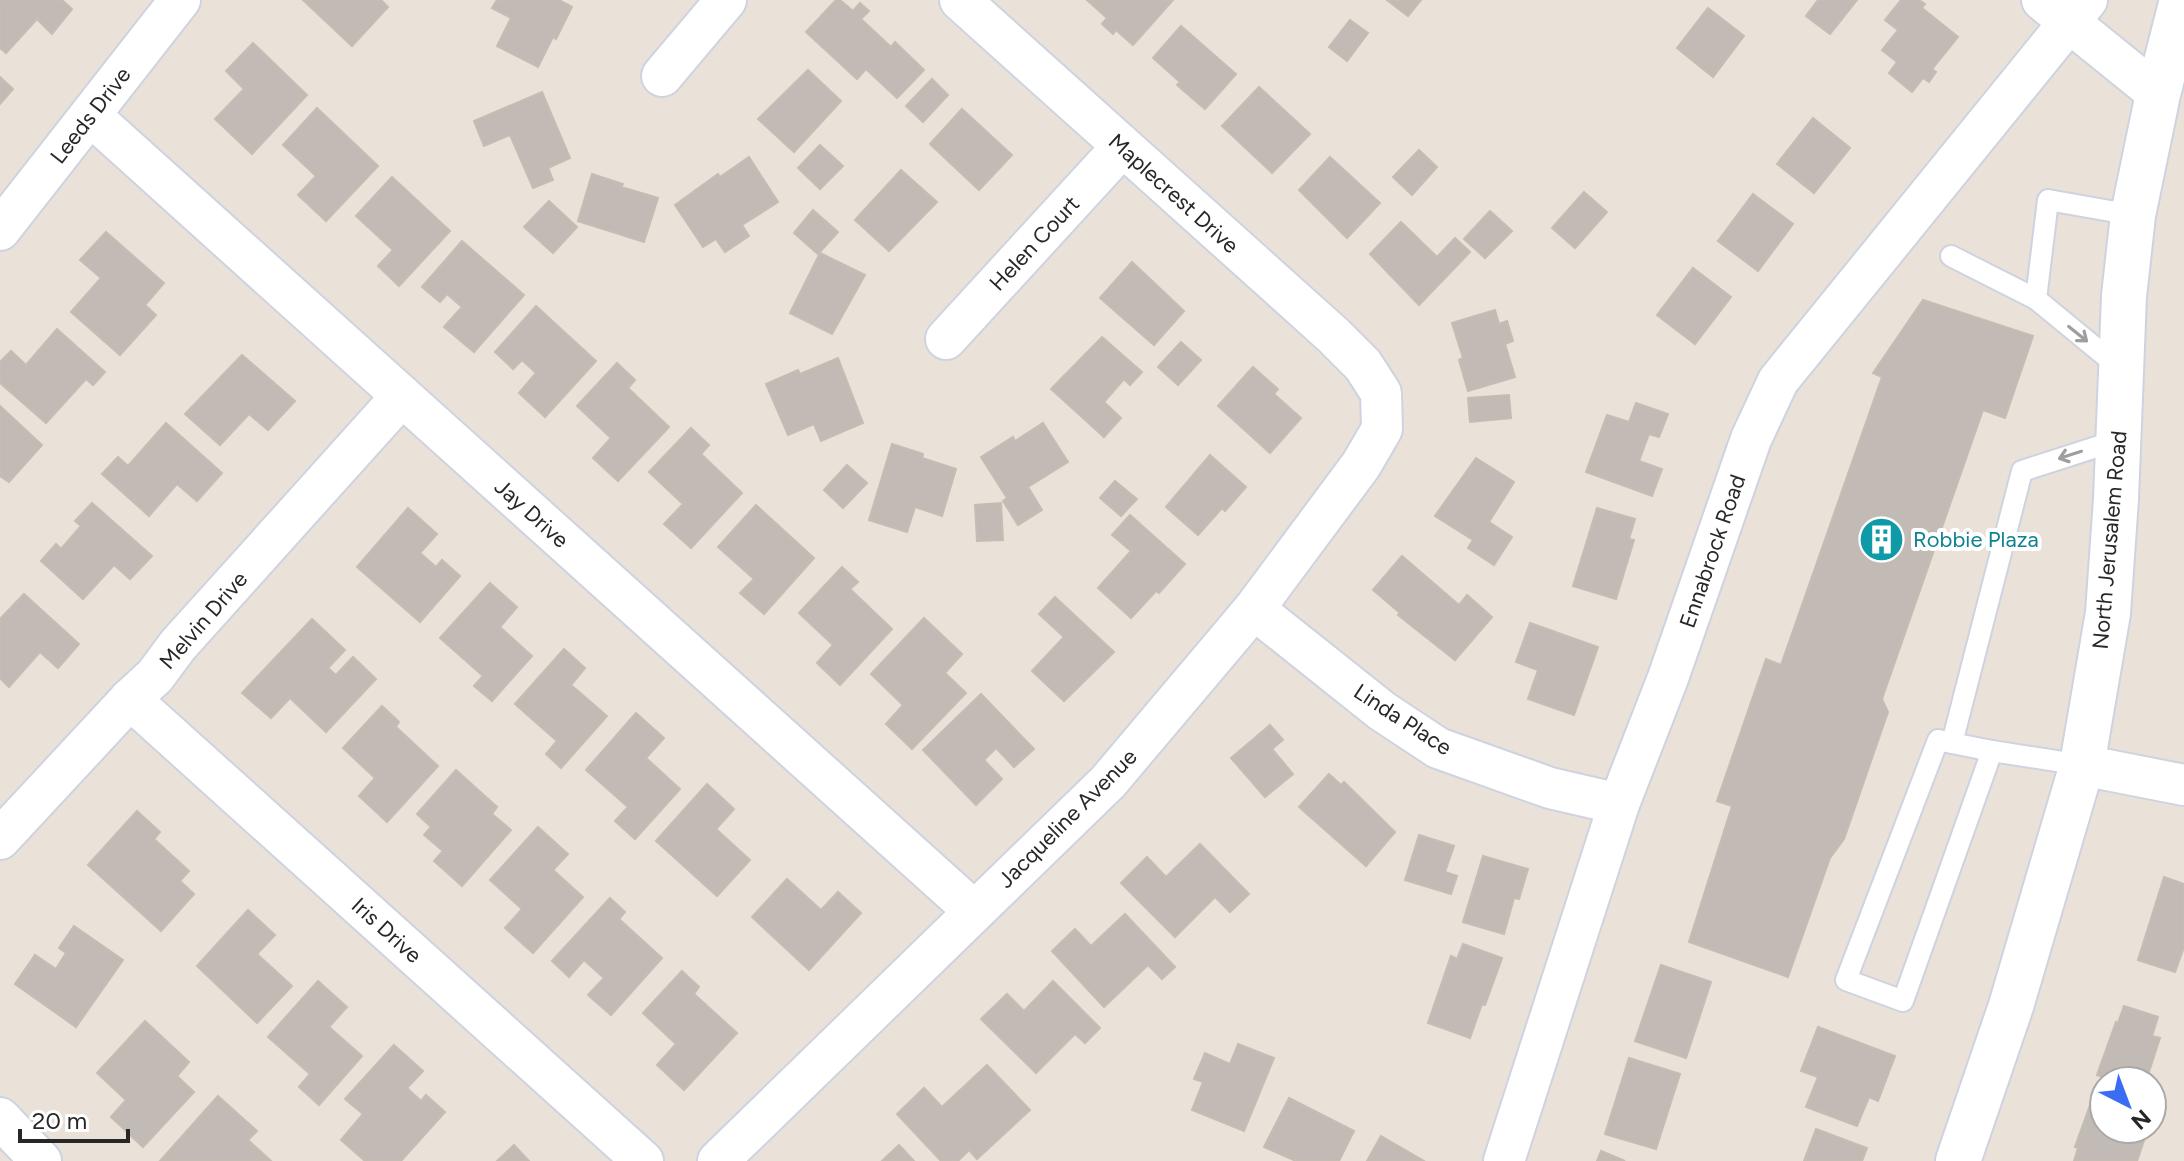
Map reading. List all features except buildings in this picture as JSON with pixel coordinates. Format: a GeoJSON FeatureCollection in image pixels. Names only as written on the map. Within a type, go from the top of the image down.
{"type":"FeatureCollection","features":[{"type":"Feature","properties":{"kind":"main road","name":"North Jerusalem Road"},"geometry":{"type":"LineString","coordinates":[[1958,1161],[2011,1006],[2082,765],[2108,613],[2120,368],[2133,215],[2158,94],[2182,0]]}},
{"type":"Feature","properties":{"kind":"street","name":"Leeds Drive"},"geometry":{"type":"LineString","coordinates":[[0,230],[180,0]]}},
{"type":"Feature","properties":{"kind":"street"},"geometry":{"type":"LineString","coordinates":[[662,76],[726,0]]}},
{"type":"Feature","properties":{"kind":"street","name":"Maplecrest Drive"},"geometry":{"type":"LineString","coordinates":[[960,0],[1333,335],[1363,365],[1381,393]]}},
{"type":"Feature","properties":{"kind":"street","name":"Ennabrock Road"},"geometry":{"type":"LineString","coordinates":[[1504,1161],[1619,804],[1668,678],[1751,439],[1778,381],[2066,7],[2158,94]]}},
{"type":"Feature","properties":{"kind":"street","name":"Jay Drive"},"geometry":{"type":"LineString","coordinates":[[91,116],[974,911]]}},
{"type":"Feature","properties":{"kind":"street","name":"Helen Court"},"geometry":{"type":"LineString","coordinates":[[946,339],[1122,147]]}},
{"type":"Feature","properties":{"kind":"street","name":"Jacqueline Avenue"},"geometry":{"type":"LineString","coordinates":[[718,1161],[1108,782],[1254,609],[1361,465],[1382,429],[1381,393]]}},
{"type":"Feature","properties":{"kind":"street","name":"Melvin Drive"},"geometry":{"type":"LineString","coordinates":[[0,839],[155,676],[178,645],[402,396]]}},
{"type":"Feature","properties":{"kind":"street","name":"Linda Place"},"geometry":{"type":"LineString","coordinates":[[1254,609],[1382,711],[1438,748],[1550,788],[1619,804]]}},
{"type":"Feature","properties":{"kind":"street","name":"Iris Drive"},"geometry":{"type":"LineString","coordinates":[[130,699],[643,1161]]}},
{"type":"Feature","properties":{"kind":"street"},"geometry":{"type":"LineString","coordinates":[[2082,765],[2184,785]]}},
{"type":"Feature","properties":{"kind":"street"},"geometry":{"type":"LineString","coordinates":[[0,1118],[41,1161]]}},
{"type":"Feature","properties":{"kind":"lane"},"geometry":{"type":"LineString","coordinates":[[2036,299],[2048,200],[2133,215]]}},
{"type":"Feature","properties":{"kind":"lane"},"geometry":{"type":"LineString","coordinates":[[1951,256],[2036,299],[2120,368]]}},
{"type":"Feature","properties":{"kind":"lane"},"geometry":{"type":"LineString","coordinates":[[1952,743],[2022,471],[2118,440]]}},
{"type":"Feature","properties":{"kind":"lane"},"geometry":{"type":"LineString","coordinates":[[1992,751],[1903,1001],[1846,980],[1938,740],[2082,765]]}},
{"type":"Feature","properties":{"kind":"place","name":"Robbie Plaza"},"geometry":{"type":"Point","coordinates":[1882,539]}}]}
